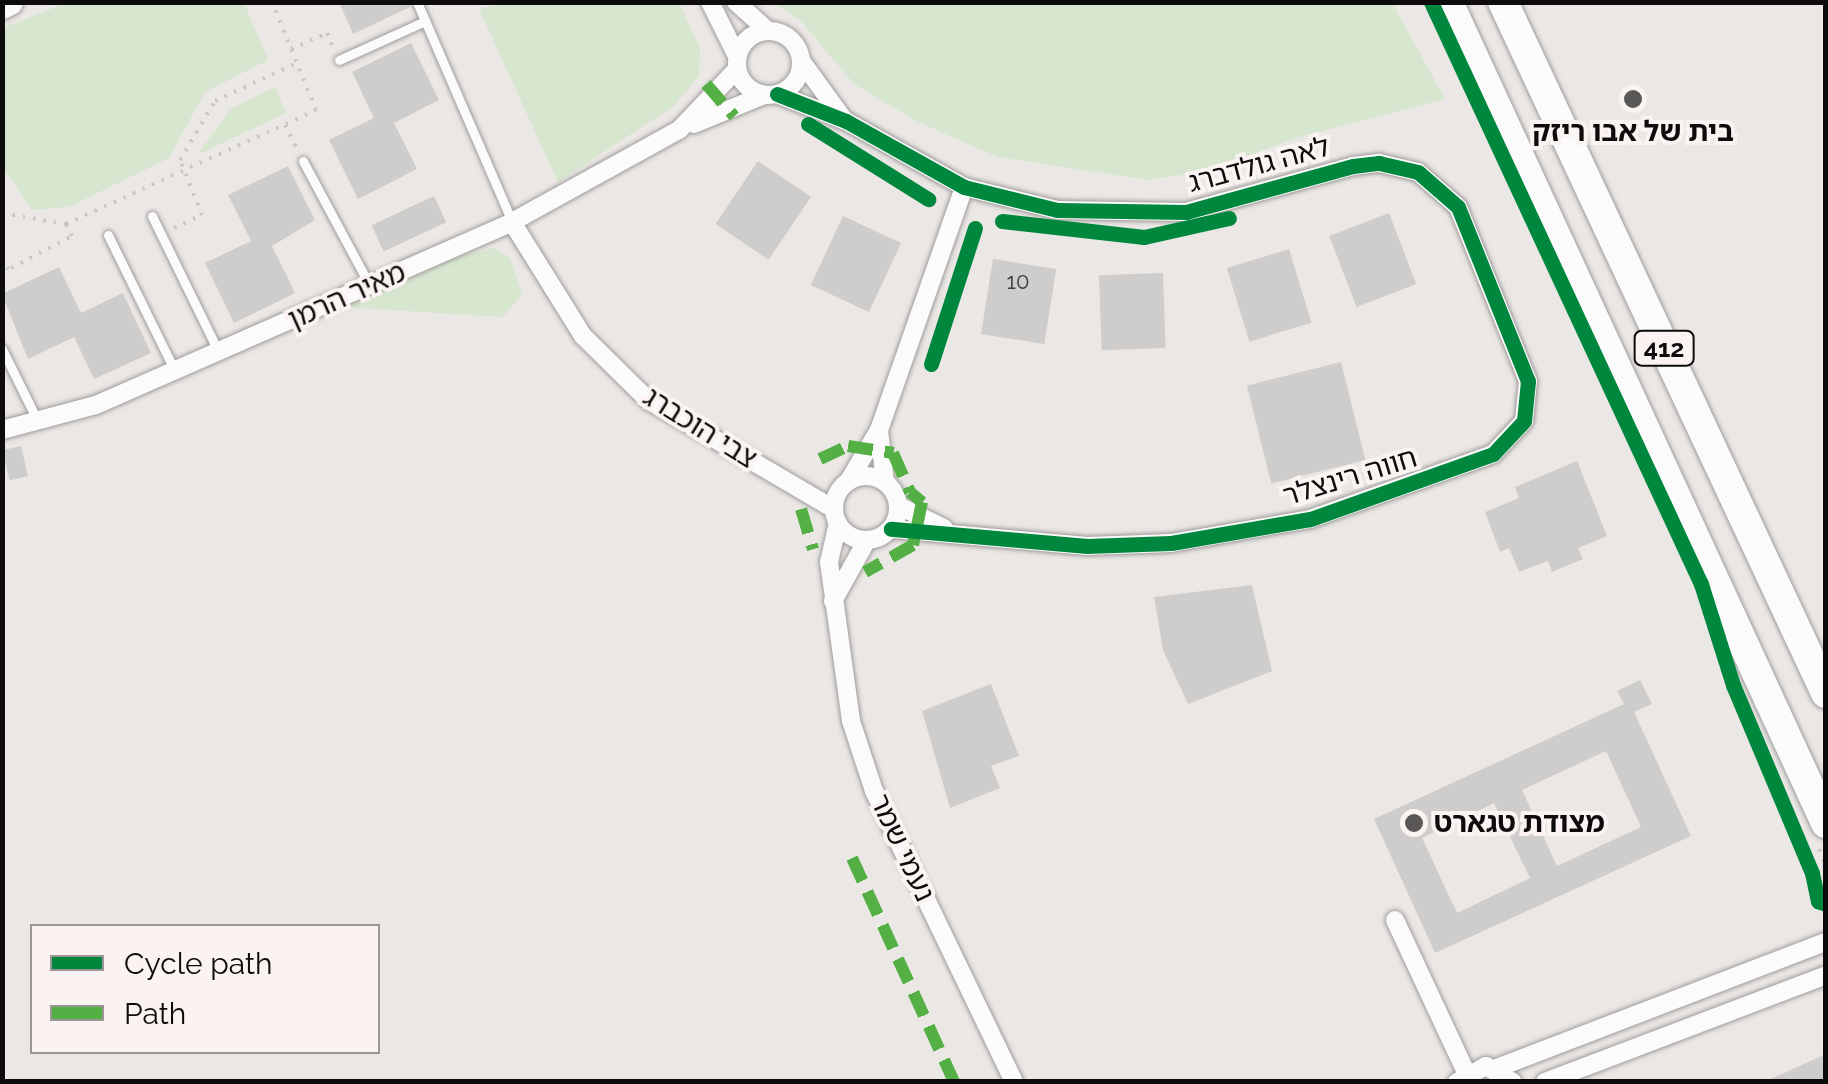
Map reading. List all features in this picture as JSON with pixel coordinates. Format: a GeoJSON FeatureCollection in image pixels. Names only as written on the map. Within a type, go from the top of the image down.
{"type":"FeatureCollection","features":[{"type":"Feature","properties":{"kind":"main road"},"geometry":{"type":"LineString","coordinates":[[2,6],[10,2]]}},
{"type":"Feature","properties":{"kind":"main road","name":"412"},"geometry":{"type":"LineString","coordinates":[[1448,2],[1826,823]]}},
{"type":"Feature","properties":{"kind":"main road","name":"412"},"geometry":{"type":"LineString","coordinates":[[1507,10],[1826,693]]}},
{"type":"Feature","properties":{"kind":"street"},"geometry":{"type":"LineString","coordinates":[[710,2],[744,84],[771,95],[795,82],[801,58],[786,36],[768,31],[736,2]]}},
{"type":"Feature","properties":{"kind":"street"},"geometry":{"type":"LineString","coordinates":[[737,62],[752,36],[768,31]]}},
{"type":"Feature","properties":{"kind":"street","name":"לאה גולדברג"},"geometry":{"type":"LineString","coordinates":[[801,58],[814,85],[846,121]]}},
{"type":"Feature","properties":{"kind":"street","name":"מאיר הרמן"},"geometry":{"type":"LineString","coordinates":[[679,130],[737,62]]}},
{"type":"Feature","properties":{"kind":"street","name":"מאיר הרמן"},"geometry":{"type":"LineString","coordinates":[[2,430],[38,422],[175,371],[512,222],[679,130],[771,95]]}},
{"type":"Feature","properties":{"kind":"street","name":"לאה גולדברג"},"geometry":{"type":"LineString","coordinates":[[771,95],[846,121],[964,187],[1057,210],[1136,215],[1230,204],[1353,166],[1378,163],[1418,172]]}},
{"type":"Feature","properties":{"kind":"street","name":"חווה רינצלר"},"geometry":{"type":"LineString","coordinates":[[891,529],[1088,546],[1248,533],[1371,500],[1508,444],[1529,407],[1528,380],[1458,207],[1418,172]]}},
{"type":"Feature","properties":{"kind":"street"},"geometry":{"type":"LineString","coordinates":[[867,540],[836,516],[846,484],[879,430],[964,187]]}},
{"type":"Feature","properties":{"kind":"street","name":"צבי הוכברג"},"geometry":{"type":"LineString","coordinates":[[512,222],[583,336],[648,400],[790,481],[836,516]]}},
{"type":"Feature","properties":{"kind":"street"},"geometry":{"type":"LineString","coordinates":[[833,602],[867,540],[891,529],[899,506],[885,482],[879,430]]}},
{"type":"Feature","properties":{"kind":"street"},"geometry":{"type":"LineString","coordinates":[[846,484],[866,476],[885,482]]}},
{"type":"Feature","properties":{"kind":"street","name":"צבי הוכברג"},"geometry":{"type":"LineString","coordinates":[[790,481],[846,484]]}},
{"type":"Feature","properties":{"kind":"street","name":"חווה רינצלר"},"geometry":{"type":"LineString","coordinates":[[899,506],[954,532]]}},
{"type":"Feature","properties":{"kind":"street","name":"נעמי שמר"},"geometry":{"type":"LineString","coordinates":[[836,516],[829,562],[851,722],[874,791],[1014,1082]]}},
{"type":"Feature","properties":{"kind":"street"},"geometry":{"type":"LineString","coordinates":[[1395,920],[1461,1077],[1497,1068],[1826,942]]}},
{"type":"Feature","properties":{"kind":"street"},"geometry":{"type":"LineString","coordinates":[[1546,1082],[1826,975]]}},
{"type":"Feature","properties":{"kind":"street"},"geometry":{"type":"LineString","coordinates":[[1497,1068],[1513,1082]]}},
{"type":"Feature","properties":{"kind":"lane"},"geometry":{"type":"LineString","coordinates":[[417,2],[512,222]]}},
{"type":"Feature","properties":{"kind":"lane"},"geometry":{"type":"LineString","coordinates":[[339,60],[425,21]]}},
{"type":"Feature","properties":{"kind":"lane"},"geometry":{"type":"LineString","coordinates":[[302,161],[370,286]]}},
{"type":"Feature","properties":{"kind":"lane"},"geometry":{"type":"LineString","coordinates":[[152,216],[218,352]]}},
{"type":"Feature","properties":{"kind":"lane"},"geometry":{"type":"LineString","coordinates":[[108,235],[175,371]]}},
{"type":"Feature","properties":{"kind":"lane"},"geometry":{"type":"LineString","coordinates":[[2,349],[38,422]]}},
{"type":"Feature","properties":{"kind":"path"},"geometry":{"type":"LineString","coordinates":[[2,214],[66,224],[316,110],[272,2]]}},
{"type":"Feature","properties":{"kind":"path"},"geometry":{"type":"LineString","coordinates":[[291,49],[327,33],[339,60]]}},
{"type":"Feature","properties":{"kind":"path"},"geometry":{"type":"LineString","coordinates":[[161,235],[202,216],[181,172],[180,160],[215,101],[296,63]]}},
{"type":"Feature","properties":{"kind":"path"},"geometry":{"type":"LineString","coordinates":[[285,124],[302,161]]}},
{"type":"Feature","properties":{"kind":"path"},"geometry":{"type":"LineString","coordinates":[[2,258],[6,271],[72,236],[66,224]]}},
{"type":"Feature","properties":{"kind":"path"},"geometry":{"type":"LineString","coordinates":[[1797,840],[1812,873]]}},
{"type":"Feature","properties":{"kind":"green space"},"geometry":{"type":"Polygon","coordinates":[[[510,2],[679,3],[700,48],[699,76],[674,106],[558,182],[479,9],[510,2]]]}},
{"type":"Feature","properties":{"kind":"green space"},"geometry":{"type":"Polygon","coordinates":[[[66,3],[244,3],[268,60],[205,92],[169,158],[69,207],[32,210],[3,168],[3,28],[66,3]]]}},
{"type":"Feature","properties":{"kind":"green space"},"geometry":{"type":"Polygon","coordinates":[[[773,3],[1392,3],[1445,99],[1293,139],[1207,171],[1148,180],[998,157],[918,122],[854,84],[800,20],[773,3]]]}},
{"type":"Feature","properties":{"kind":"green space"},"geometry":{"type":"Polygon","coordinates":[[[275,87],[286,113],[197,155],[231,109],[275,87]]]}},
{"type":"Feature","properties":{"kind":"green space"},"geometry":{"type":"Polygon","coordinates":[[[495,248],[510,258],[522,294],[503,317],[343,307],[454,258],[495,248]]]}},
{"type":"Feature","properties":{"kind":"building"},"geometry":{"type":"Polygon","coordinates":[[[339,2],[409,2],[410,7],[353,34],[339,2]]]}},
{"type":"Feature","properties":{"kind":"building"},"geometry":{"type":"Polygon","coordinates":[[[411,43],[439,100],[394,123],[417,169],[358,199],[329,140],[374,118],[352,72],[411,43]]]}},
{"type":"Feature","properties":{"kind":"building"},"geometry":{"type":"Polygon","coordinates":[[[758,161],[811,197],[769,260],[716,224],[758,161]]]}},
{"type":"Feature","properties":{"kind":"building"},"geometry":{"type":"Polygon","coordinates":[[[288,166],[315,220],[272,246],[295,293],[234,323],[205,263],[251,241],[228,195],[288,166]]]}},
{"type":"Feature","properties":{"kind":"building"},"geometry":{"type":"Polygon","coordinates":[[[434,196],[446,222],[384,251],[371,225],[434,196]]]}},
{"type":"Feature","properties":{"kind":"building"},"geometry":{"type":"Polygon","coordinates":[[[1389,213],[1416,284],[1356,307],[1329,236],[1389,213]]]}},
{"type":"Feature","properties":{"kind":"building"},"geometry":{"type":"Polygon","coordinates":[[[843,216],[901,243],[869,312],[811,285],[843,216]]]}},
{"type":"Feature","properties":{"kind":"building"},"geometry":{"type":"Polygon","coordinates":[[[1289,249],[1312,323],[1249,342],[1227,268],[1289,249]]]}},
{"type":"Feature","properties":{"kind":"building"},"geometry":{"type":"Polygon","coordinates":[[[993,259],[1056,269],[1044,344],[981,334],[993,259]]]}},
{"type":"Feature","properties":{"kind":"building"},"geometry":{"type":"Polygon","coordinates":[[[59,267],[81,313],[123,293],[151,353],[94,379],[74,337],[28,359],[2,294],[59,267]]]}},
{"type":"Feature","properties":{"kind":"building"},"geometry":{"type":"Polygon","coordinates":[[[1163,273],[1166,348],[1102,350],[1099,275],[1163,273]]]}},
{"type":"Feature","properties":{"kind":"building"},"geometry":{"type":"Polygon","coordinates":[[[1341,362],[1365,460],[1271,483],[1247,385],[1341,362]]]}},
{"type":"Feature","properties":{"kind":"building"},"geometry":{"type":"Polygon","coordinates":[[[21,446],[28,476],[9,480],[2,450],[21,446]]]}},
{"type":"Feature","properties":{"kind":"building"},"geometry":{"type":"Polygon","coordinates":[[[1577,461],[1607,536],[1578,548],[1583,559],[1552,572],[1548,561],[1519,572],[1509,548],[1500,552],[1485,512],[1519,498],[1515,487],[1577,461]]]}},
{"type":"Feature","properties":{"kind":"building"},"geometry":{"type":"Polygon","coordinates":[[[1252,585],[1272,671],[1188,704],[1163,650],[1154,597],[1252,585]]]}},
{"type":"Feature","properties":{"kind":"building","name":"מצודת טגארט"},"geometry":{"type":"Polygon","coordinates":[[[1640,680],[1652,704],[1634,712],[1691,836],[1435,953],[1374,819],[1624,704],[1617,691],[1640,680]],[[1606,751],[1522,790],[1557,866],[1641,827],[1606,751]],[[1494,803],[1422,838],[1457,913],[1530,878],[1494,803]]]}},
{"type":"Feature","properties":{"kind":"building"},"geometry":{"type":"Polygon","coordinates":[[[991,684],[1019,756],[991,766],[1000,788],[950,808],[922,711],[991,684]]]}},
{"type":"Feature","properties":{"kind":"building"},"geometry":{"type":"Polygon","coordinates":[[[1826,1054],[1826,1082],[1764,1082],[1826,1054]]]}},
{"type":"Feature","properties":{"kind":"marked path"},"geometry":{"type":"LineString","coordinates":[[706,84],[734,116]]}},
{"type":"Feature","properties":{"kind":"marked path"},"geometry":{"type":"LineString","coordinates":[[820,459],[848,446],[893,453],[910,492],[922,502],[913,545],[865,572]]}},
{"type":"Feature","properties":{"kind":"marked path"},"geometry":{"type":"LineString","coordinates":[[801,509],[813,549]]}},
{"type":"Feature","properties":{"kind":"marked path"},"geometry":{"type":"LineString","coordinates":[[852,858],[954,1082]]}},
{"type":"Feature","properties":{"kind":"cycle path"},"geometry":{"type":"LineString","coordinates":[[1431,2],[1701,584],[1733,685],[1812,873],[1818,901],[1826,904]]}},
{"type":"Feature","properties":{"kind":"cycle path"},"geometry":{"type":"LineString","coordinates":[[777,94],[846,121],[964,187],[1057,210],[1186,212],[1353,166],[1379,163],[1418,172],[1458,207],[1528,381],[1524,421],[1493,454],[1310,519],[1171,543],[1087,546],[891,529]]}},
{"type":"Feature","properties":{"kind":"cycle path"},"geometry":{"type":"LineString","coordinates":[[808,124],[928,199]]}},
{"type":"Feature","properties":{"kind":"cycle path"},"geometry":{"type":"LineString","coordinates":[[1002,221],[1144,237],[1229,218]]}},
{"type":"Feature","properties":{"kind":"cycle path"},"geometry":{"type":"LineString","coordinates":[[931,364],[975,228]]}},
{"type":"Feature","properties":{"kind":"place","name":"בית של אבו ריזק"},"geometry":{"type":"Point","coordinates":[1633,99]}},
{"type":"Feature","properties":{"kind":"place","name":"מצודת טגארט"},"geometry":{"type":"Point","coordinates":[1414,823]}}]}
